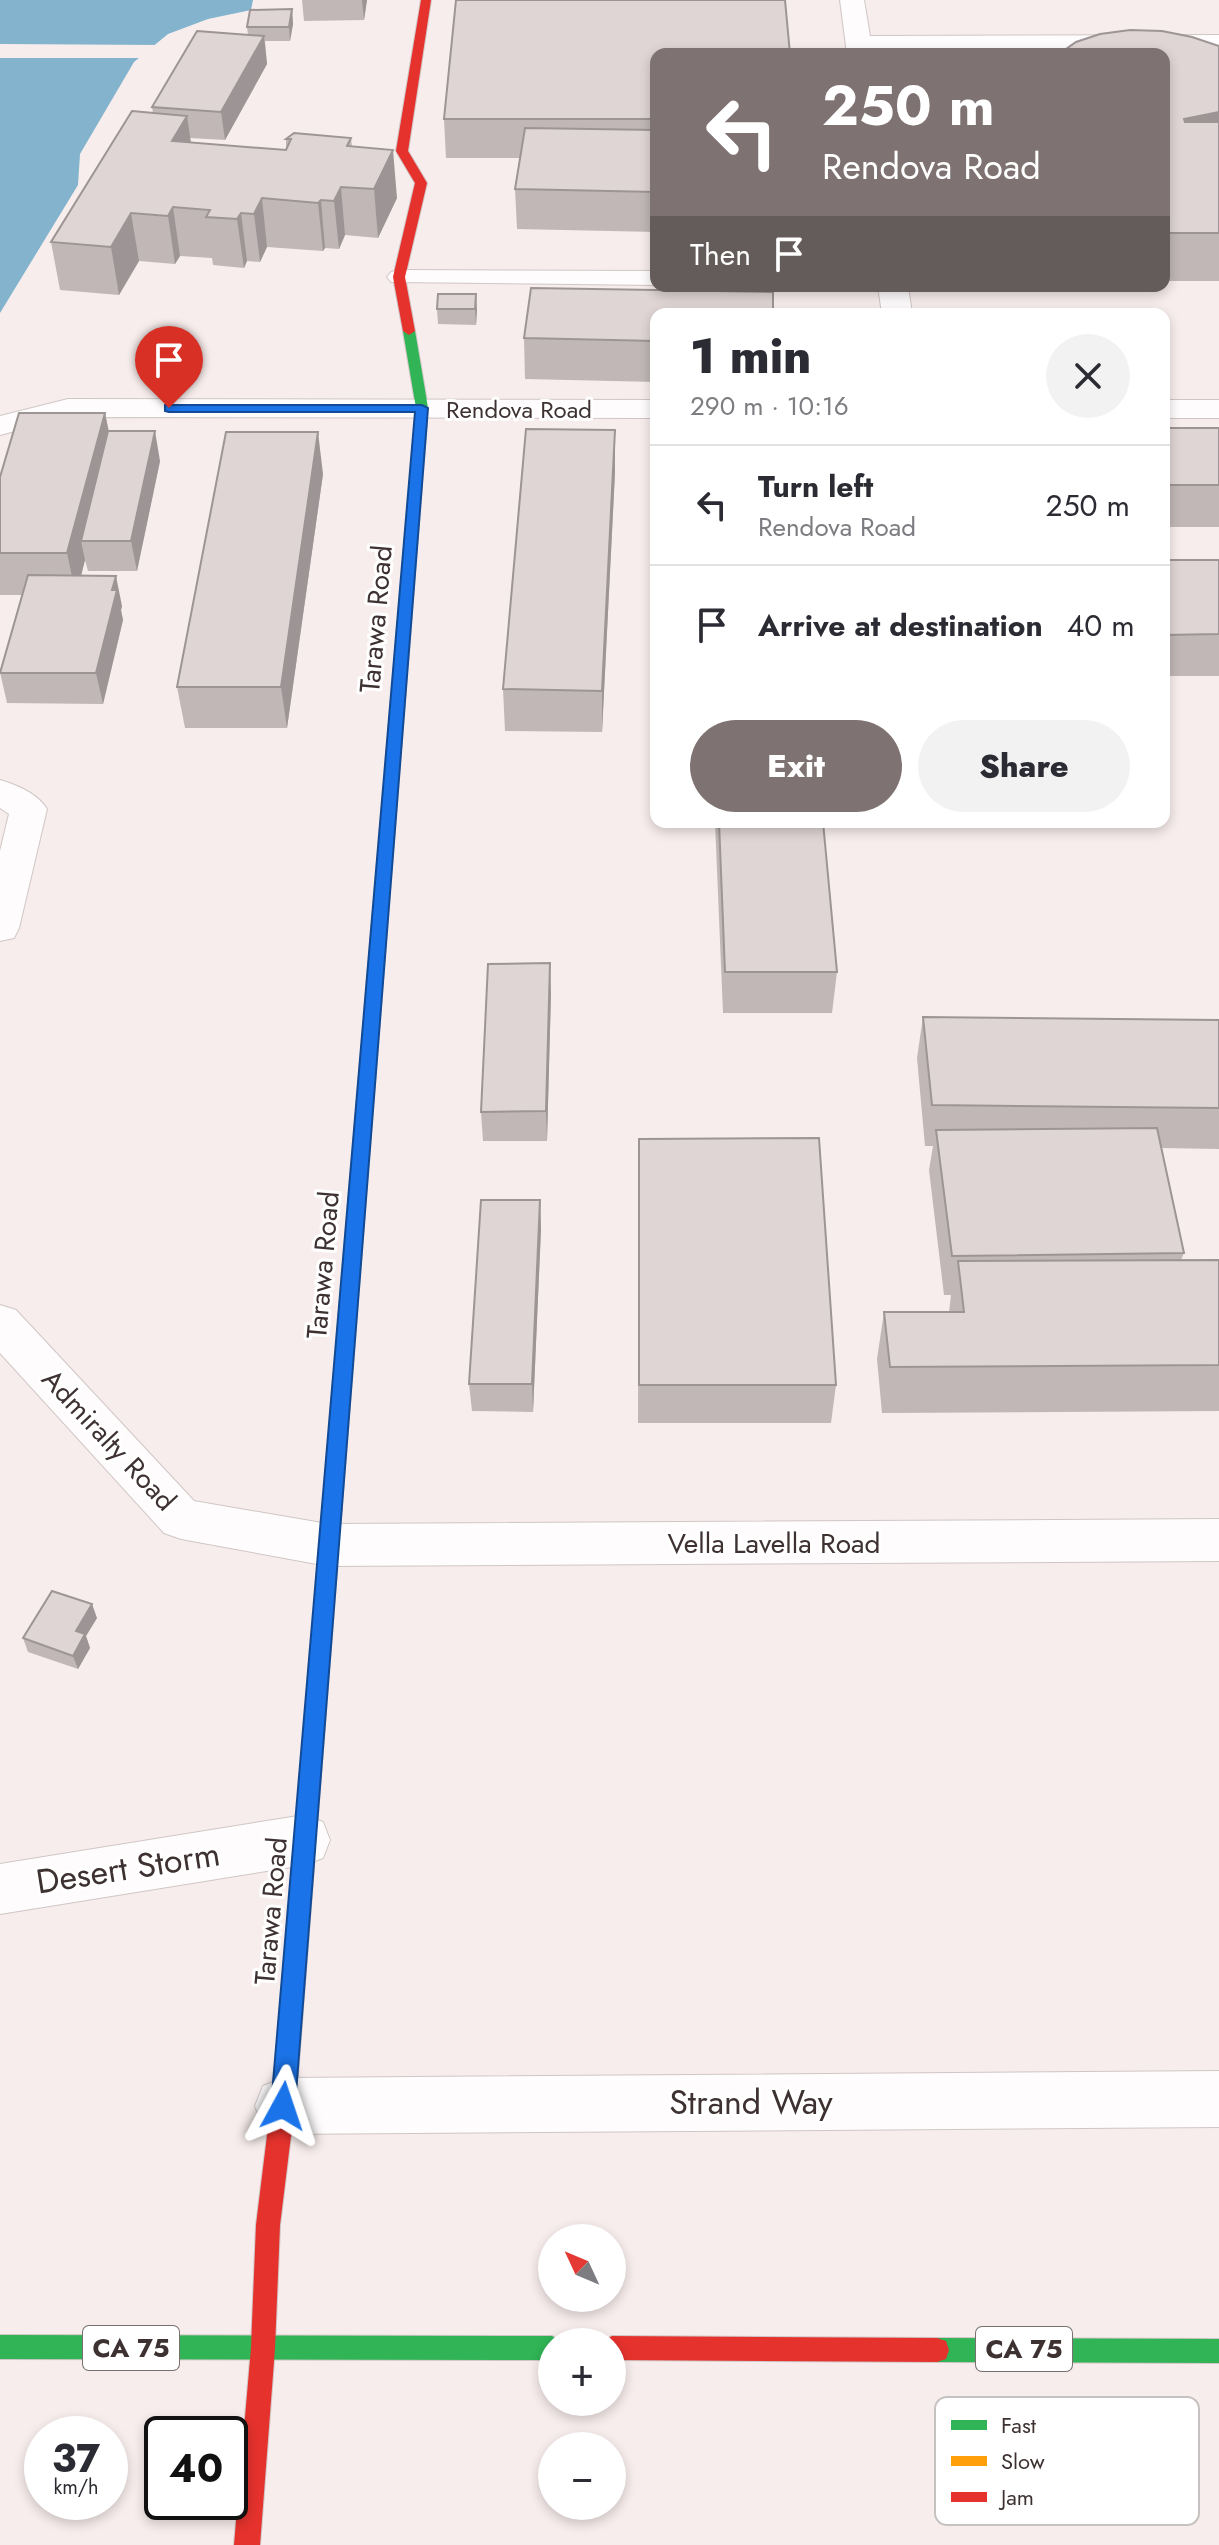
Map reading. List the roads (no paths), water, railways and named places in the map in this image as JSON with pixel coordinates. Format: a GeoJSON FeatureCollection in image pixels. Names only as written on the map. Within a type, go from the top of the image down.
{"type":"FeatureCollection","features":[{"type":"Feature","properties":{"kind":"main road","name":"Tarawa Road"},"geometry":{"type":"LineString","coordinates":[[247,2545],[263,2348],[268,2225],[283,2106],[422,408],[399,277],[421,183],[402,151],[426,0]]}},
{"type":"Feature","properties":{"kind":"main road","name":"CA 75"},"geometry":{"type":"LineString","coordinates":[[0,2347],[538,2348]]}},
{"type":"Feature","properties":{"kind":"main road","name":"CA 75"},"geometry":{"type":"LineString","coordinates":[[626,2348],[1219,2351]]}},
{"type":"Feature","properties":{"kind":"street"},"geometry":{"type":"LineString","coordinates":[[852,0],[859,48]]}},
{"type":"Feature","properties":{"kind":"street"},"geometry":{"type":"LineString","coordinates":[[919,48],[1219,43]]}},
{"type":"Feature","properties":{"kind":"street","name":"Rendova Road"},"geometry":{"type":"LineString","coordinates":[[0,426],[68,408],[650,409]]}},
{"type":"Feature","properties":{"kind":"street"},"geometry":{"type":"LineString","coordinates":[[1170,409],[1219,409]]}},
{"type":"Feature","properties":{"kind":"street"},"geometry":{"type":"LineString","coordinates":[[0,792],[29,809],[0,928]]}},
{"type":"Feature","properties":{"kind":"street","name":"Admiralty Road"},"geometry":{"type":"LineString","coordinates":[[0,1323],[181,1519],[328,1545]]}},
{"type":"Feature","properties":{"kind":"street","name":"Vella Lavella Road"},"geometry":{"type":"LineString","coordinates":[[328,1545],[1219,1540]]}},
{"type":"Feature","properties":{"kind":"street","name":"Desert Storm"},"geometry":{"type":"LineString","coordinates":[[0,1889],[304,1840]]}},
{"type":"Feature","properties":{"kind":"street","name":"Strand Way"},"geometry":{"type":"LineString","coordinates":[[283,2106],[1219,2099]]}},
{"type":"Feature","properties":{"kind":"lane"},"geometry":{"type":"LineString","coordinates":[[399,277],[650,278]]}},
{"type":"Feature","properties":{"kind":"water"},"geometry":{"type":"Polygon","coordinates":[[[0,0],[253,0],[251,10],[208,19],[168,34],[134,62],[80,154],[78,185],[0,313],[0,0]]]}}]}
